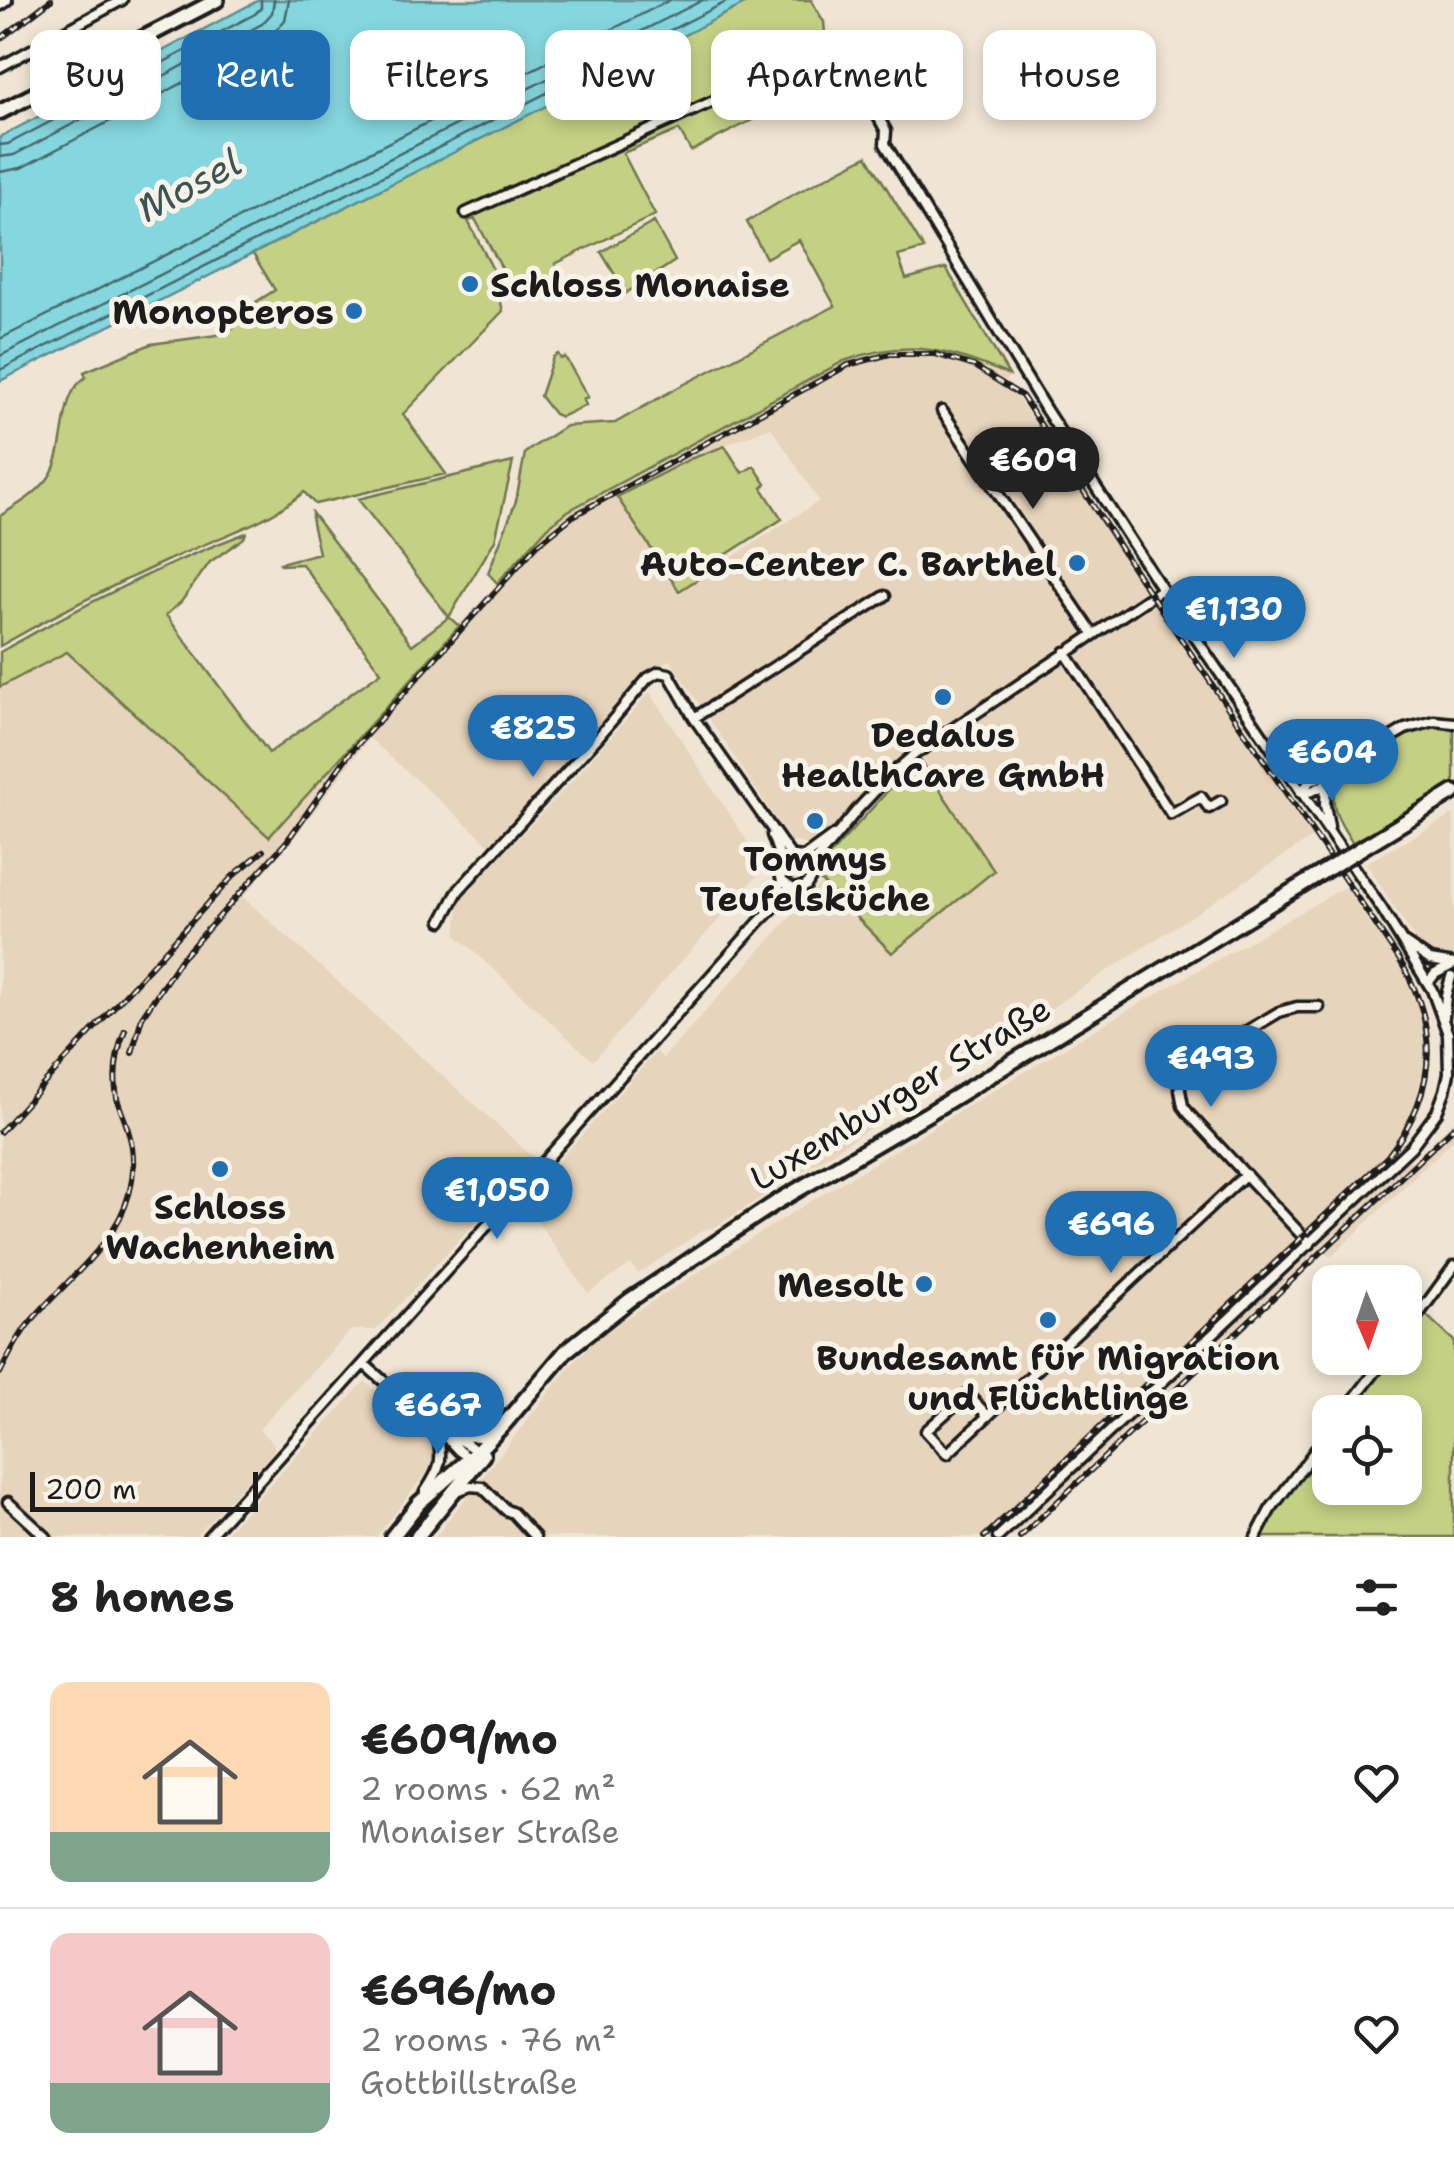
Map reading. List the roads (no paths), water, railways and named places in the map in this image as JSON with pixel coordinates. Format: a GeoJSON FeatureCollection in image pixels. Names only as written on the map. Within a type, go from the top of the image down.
{"type":"FeatureCollection","features":[{"type":"Feature","properties":{"kind":"main road"},"geometry":{"type":"LineString","coordinates":[[0,112],[216,0]]}},
{"type":"Feature","properties":{"kind":"main road","name":"Luxemburger Straße"},"geometry":{"type":"LineString","coordinates":[[417,1537],[453,1493],[475,1457],[566,1351],[630,1300],[777,1202],[1454,792]]}},
{"type":"Feature","properties":{"kind":"main road","name":"Luxemburger Straße"},"geometry":{"type":"LineString","coordinates":[[392,1537],[419,1502],[475,1457]]}},
{"type":"Feature","properties":{"kind":"street"},"geometry":{"type":"LineString","coordinates":[[0,67],[122,0]]}},
{"type":"Feature","properties":{"kind":"street"},"geometry":{"type":"LineString","coordinates":[[466,213],[824,51],[846,57],[886,131],[885,144],[1046,410],[1285,770],[1331,836],[1351,854],[1428,983],[1444,1019],[1450,1064],[1445,1091],[1437,1112],[1411,1147],[998,1537]]}},
{"type":"Feature","properties":{"kind":"street"},"geometry":{"type":"LineString","coordinates":[[942,411],[1094,634]]}},
{"type":"Feature","properties":{"kind":"street"},"geometry":{"type":"LineString","coordinates":[[811,866],[888,777],[915,754],[1162,589]]}},
{"type":"Feature","properties":{"kind":"street"},"geometry":{"type":"LineString","coordinates":[[694,718],[885,596]]}},
{"type":"Feature","properties":{"kind":"street"},"geometry":{"type":"LineString","coordinates":[[1065,652],[1171,814],[1201,797],[1210,813],[1221,801]]}},
{"type":"Feature","properties":{"kind":"street"},"geometry":{"type":"LineString","coordinates":[[442,922],[458,891],[648,678],[660,672],[669,674],[694,718],[791,856]]}},
{"type":"Feature","properties":{"kind":"street"},"geometry":{"type":"LineString","coordinates":[[1302,793],[1326,784],[1341,768],[1394,734],[1434,721],[1454,724]]}},
{"type":"Feature","properties":{"kind":"street"},"geometry":{"type":"LineString","coordinates":[[1302,793],[1307,784],[1341,768]]}},
{"type":"Feature","properties":{"kind":"street"},"geometry":{"type":"LineString","coordinates":[[1285,770],[1323,774]]}},
{"type":"Feature","properties":{"kind":"street"},"geometry":{"type":"LineString","coordinates":[[1326,784],[1326,816],[1331,836]]}},
{"type":"Feature","properties":{"kind":"street"},"geometry":{"type":"LineString","coordinates":[[1156,816],[1168,809]]}},
{"type":"Feature","properties":{"kind":"street"},"geometry":{"type":"LineString","coordinates":[[768,826],[782,862],[782,881],[799,889],[810,882],[813,874],[804,858],[791,856],[782,862]]}},
{"type":"Feature","properties":{"kind":"street"},"geometry":{"type":"LineString","coordinates":[[804,858],[845,826]]}},
{"type":"Feature","properties":{"kind":"street"},"geometry":{"type":"LineString","coordinates":[[759,922],[782,881]]}},
{"type":"Feature","properties":{"kind":"street"},"geometry":{"type":"LineString","coordinates":[[208,1537],[792,888]]}},
{"type":"Feature","properties":{"kind":"street"},"geometry":{"type":"LineString","coordinates":[[1402,940],[1430,960],[1454,964]]}},
{"type":"Feature","properties":{"kind":"street"},"geometry":{"type":"LineString","coordinates":[[1428,983],[1454,964]]}},
{"type":"Feature","properties":{"kind":"street"},"geometry":{"type":"LineString","coordinates":[[1428,983],[1452,975]]}},
{"type":"Feature","properties":{"kind":"street"},"geometry":{"type":"LineString","coordinates":[[1444,1019],[1452,975]]}},
{"type":"Feature","properties":{"kind":"street"},"geometry":{"type":"LineString","coordinates":[[1310,1244],[1184,1106],[1180,1081],[1190,1065],[1280,1012],[1319,1007]]}},
{"type":"Feature","properties":{"kind":"street"},"geometry":{"type":"LineString","coordinates":[[988,1416],[968,1394],[926,1432],[948,1454],[1246,1174]]}},
{"type":"Feature","properties":{"kind":"street"},"geometry":{"type":"LineString","coordinates":[[1422,1311],[1450,1279],[1454,1266]]}},
{"type":"Feature","properties":{"kind":"street"},"geometry":{"type":"LineString","coordinates":[[364,1364],[450,1443],[475,1457]]}},
{"type":"Feature","properties":{"kind":"street"},"geometry":{"type":"LineString","coordinates":[[1357,1395],[1372,1375]]}},
{"type":"Feature","properties":{"kind":"street"},"geometry":{"type":"LineString","coordinates":[[455,1436],[479,1437],[504,1424]]}},
{"type":"Feature","properties":{"kind":"street"},"geometry":{"type":"LineString","coordinates":[[435,1426],[455,1436],[475,1457]]}},
{"type":"Feature","properties":{"kind":"street"},"geometry":{"type":"LineString","coordinates":[[419,1502],[440,1465],[435,1426]]}},
{"type":"Feature","properties":{"kind":"street"},"geometry":{"type":"LineString","coordinates":[[1256,1537],[1270,1510],[1312,1455]]}},
{"type":"Feature","properties":{"kind":"street"},"geometry":{"type":"LineString","coordinates":[[453,1493],[479,1486],[536,1537]]}},
{"type":"Feature","properties":{"kind":"street"},"geometry":{"type":"LineString","coordinates":[[8,1502],[46,1537]]}},
{"type":"Feature","properties":{"kind":"water","name":"Mosel"},"geometry":{"type":"Polygon","coordinates":[[[259,0],[752,0],[691,32],[545,30],[545,107],[525,117],[525,30],[350,30],[350,120],[518,120],[0,381],[0,137],[32,120],[161,120],[161,52],[181,41],[181,120],[330,120],[330,30],[202,30],[259,0]]]}},
{"type":"Feature","properties":{"kind":"railway"},"geometry":{"type":"LineString","coordinates":[[0,39],[51,0]]}},
{"type":"Feature","properties":{"kind":"railway"},"geometry":{"type":"LineString","coordinates":[[132,1053],[142,1017],[180,960],[287,841],[349,754],[537,545],[573,516],[848,365],[890,354],[935,354],[974,366],[1022,396],[1141,580],[1399,959],[1422,1010],[1428,1060],[1416,1109],[1387,1157],[984,1537]]}},
{"type":"Feature","properties":{"kind":"railway"},"geometry":{"type":"LineString","coordinates":[[0,1132],[233,876],[263,851]]}},
{"type":"Feature","properties":{"kind":"railway"},"geometry":{"type":"LineString","coordinates":[[0,1373],[27,1326],[99,1248],[122,1213],[131,1187],[133,1164],[115,1080],[125,1030]]}},
{"type":"Feature","properties":{"kind":"railway"},"geometry":{"type":"LineString","coordinates":[[1020,1537],[1454,1127]]}},
{"type":"Feature","properties":{"kind":"place","name":"Schloss Monaise"},"geometry":{"type":"Point","coordinates":[470,284]}},
{"type":"Feature","properties":{"kind":"place","name":"Monopteros"},"geometry":{"type":"Point","coordinates":[354,311]}},
{"type":"Feature","properties":{"kind":"place","name":"Auto-Center C. Barthel"},"geometry":{"type":"Point","coordinates":[1077,563]}},
{"type":"Feature","properties":{"kind":"place","name":"Dedalus HealthCare GmbH"},"geometry":{"type":"Point","coordinates":[943,697]}},
{"type":"Feature","properties":{"kind":"place","name":"Tommys Teufelsküche"},"geometry":{"type":"Point","coordinates":[815,821]}},
{"type":"Feature","properties":{"kind":"place","name":"Schloss Wachenheim"},"geometry":{"type":"Point","coordinates":[220,1169]}},
{"type":"Feature","properties":{"kind":"place","name":"Mesolt"},"geometry":{"type":"Point","coordinates":[924,1284]}},
{"type":"Feature","properties":{"kind":"place","name":"Bundesamt für Migration und Flüchtlinge"},"geometry":{"type":"Point","coordinates":[1048,1320]}}]}
